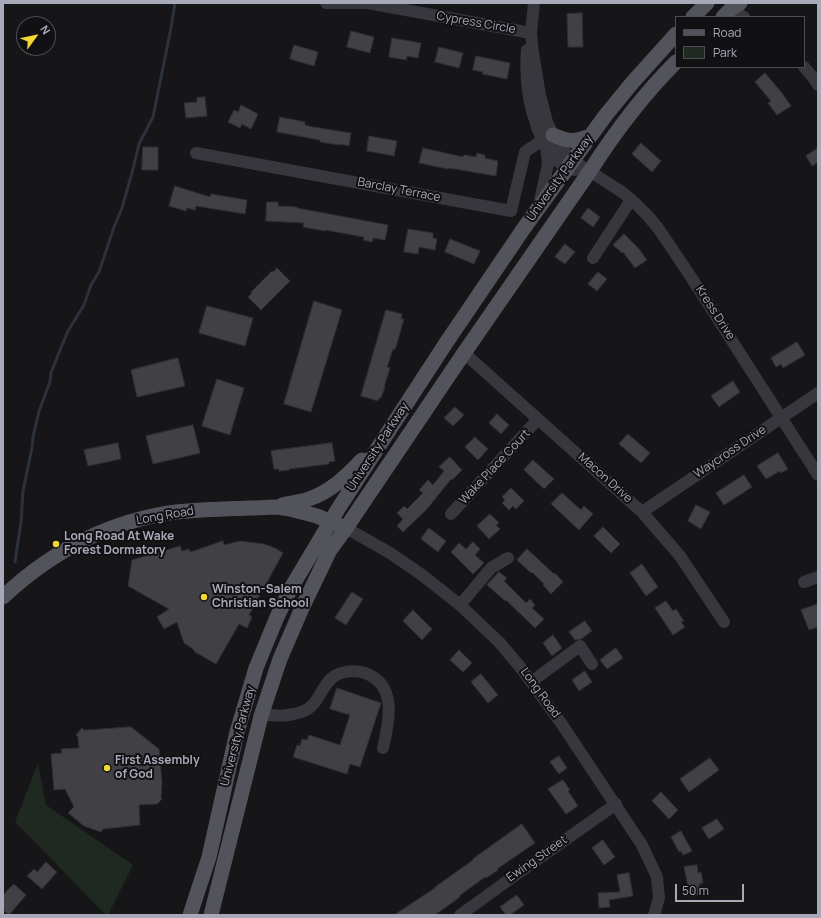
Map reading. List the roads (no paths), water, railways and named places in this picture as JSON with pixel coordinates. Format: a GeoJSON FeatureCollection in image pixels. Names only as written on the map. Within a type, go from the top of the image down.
{"type":"FeatureCollection","features":[{"type":"Feature","properties":{"kind":"main road"},"geometry":{"type":"LineString","coordinates":[[694,16],[707,3]]}},
{"type":"Feature","properties":{"kind":"main road","name":"University Parkway"},"geometry":{"type":"LineString","coordinates":[[190,915],[209,857],[237,732],[256,668],[277,617],[291,588],[327,526],[446,343],[539,207],[605,116],[675,35]]}},
{"type":"Feature","properties":{"kind":"main road","name":"University Parkway"},"geometry":{"type":"LineString","coordinates":[[211,915],[262,714],[280,658],[330,550],[608,143],[639,102],[675,63]]}},
{"type":"Feature","properties":{"kind":"main road"},"geometry":{"type":"LineString","coordinates":[[547,140],[571,141],[590,136]]}},
{"type":"Feature","properties":{"kind":"main road"},"geometry":{"type":"LineString","coordinates":[[276,507],[309,499],[326,492],[345,477],[370,452],[379,446]]}},
{"type":"Feature","properties":{"kind":"main road","name":"Long Road"},"geometry":{"type":"LineString","coordinates":[[3,597],[41,565],[72,546],[92,535],[144,518],[175,512],[276,507],[317,516],[327,526]]}},
{"type":"Feature","properties":{"kind":"main road","name":"Long Road"},"geometry":{"type":"LineString","coordinates":[[253,508],[293,516],[327,526],[346,528]]}},
{"type":"Feature","properties":{"kind":"street","name":"Cypress Circle"},"geometry":{"type":"LineString","coordinates":[[326,3],[368,4],[531,33]]}},
{"type":"Feature","properties":{"kind":"street"},"geometry":{"type":"LineString","coordinates":[[534,3],[531,33],[533,53],[540,95],[547,122],[548,164],[539,207]]}},
{"type":"Feature","properties":{"kind":"street"},"geometry":{"type":"LineString","coordinates":[[731,10],[742,16]]}},
{"type":"Feature","properties":{"kind":"street"},"geometry":{"type":"LineString","coordinates":[[805,68],[818,86]]}},
{"type":"Feature","properties":{"kind":"street","name":"Barclay Terrace"},"geometry":{"type":"LineString","coordinates":[[196,152],[511,211],[525,152],[547,140]]}},
{"type":"Feature","properties":{"kind":"street","name":"Kress Drive"},"geometry":{"type":"LineString","coordinates":[[547,140],[564,151],[570,164],[590,171],[622,192],[647,214],[691,277],[818,475]]}},
{"type":"Feature","properties":{"kind":"street"},"geometry":{"type":"LineString","coordinates":[[593,258],[631,200]]}},
{"type":"Feature","properties":{"kind":"street","name":"Macon Drive"},"geometry":{"type":"LineString","coordinates":[[464,353],[642,512],[680,556],[724,622]]}},
{"type":"Feature","properties":{"kind":"street","name":"Waycross Drive"},"geometry":{"type":"LineString","coordinates":[[642,512],[818,393]]}},
{"type":"Feature","properties":{"kind":"street","name":"Wake Place Court"},"geometry":{"type":"LineString","coordinates":[[451,514],[538,419]]}},
{"type":"Feature","properties":{"kind":"street","name":"Long Road"},"geometry":{"type":"LineString","coordinates":[[346,528],[422,575],[460,605],[499,642],[521,668],[561,723],[642,844],[657,877],[659,898],[654,915]]}},
{"type":"Feature","properties":{"kind":"street"},"geometry":{"type":"LineString","coordinates":[[460,605],[491,568],[508,558]]}},
{"type":"Feature","properties":{"kind":"street"},"geometry":{"type":"LineString","coordinates":[[804,582],[818,577]]}},
{"type":"Feature","properties":{"kind":"street"},"geometry":{"type":"LineString","coordinates":[[531,682],[580,646],[592,664]]}},
{"type":"Feature","properties":{"kind":"street"},"geometry":{"type":"LineString","coordinates":[[262,714],[284,716],[294,715],[315,703],[327,683],[336,675],[344,672],[357,671],[377,679],[384,687],[388,696],[388,724],[383,748]]}},
{"type":"Feature","properties":{"kind":"street","name":"Ewing Street"},"geometry":{"type":"LineString","coordinates":[[460,915],[616,804]]}},
{"type":"Feature","properties":{"kind":"waterway"},"geometry":{"type":"LineString","coordinates":[[15,562],[21,522],[23,491],[39,411],[50,382],[51,373],[68,331],[84,305],[91,285],[99,272],[122,208],[139,144],[153,117],[175,3]]}},
{"type":"Feature","properties":{"kind":"place","name":"Long Road At Wake Forest Dormatory"},"geometry":{"type":"Point","coordinates":[56,544]}},
{"type":"Feature","properties":{"kind":"place","name":"Winston-Salem Christian School"},"geometry":{"type":"Point","coordinates":[204,597]}},
{"type":"Feature","properties":{"kind":"place","name":"First Assembly of God"},"geometry":{"type":"Point","coordinates":[107,768]}}]}
